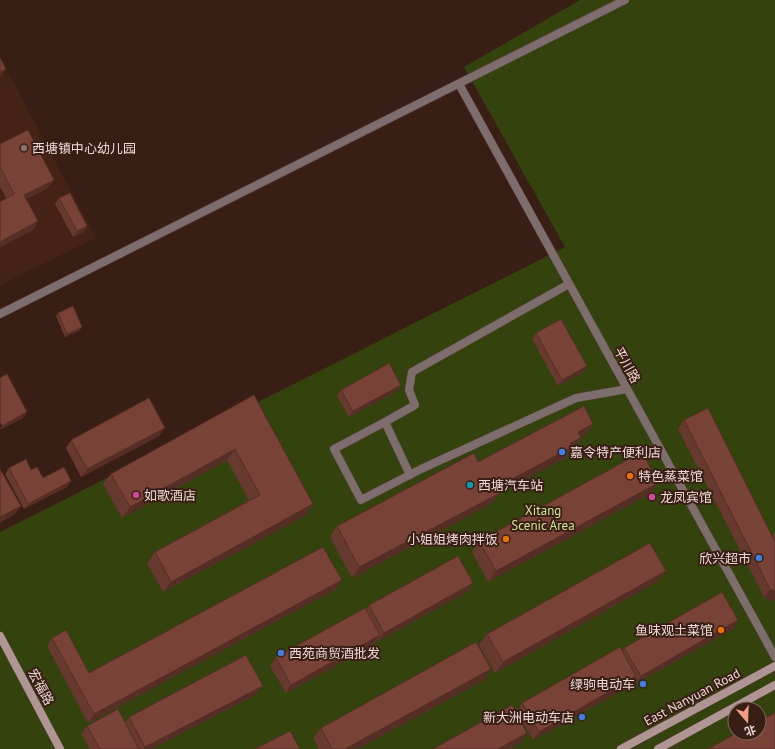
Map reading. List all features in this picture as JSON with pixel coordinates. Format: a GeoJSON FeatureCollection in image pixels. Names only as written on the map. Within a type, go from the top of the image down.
{"type":"FeatureCollection","features":[{"type":"Feature","properties":{"kind":"main road","name":"宏福路"},"geometry":{"type":"LineString","coordinates":[[0,636],[60,749]]}},
{"type":"Feature","properties":{"kind":"main road","name":"East Nanyuan Road"},"geometry":{"type":"LineString","coordinates":[[621,749],[775,666]]}},
{"type":"Feature","properties":{"kind":"main road"},"geometry":{"type":"LineString","coordinates":[[658,749],[775,685]]}},
{"type":"Feature","properties":{"kind":"street"},"geometry":{"type":"LineString","coordinates":[[0,314],[625,0]]}},
{"type":"Feature","properties":{"kind":"street","name":"平川路"},"geometry":{"type":"LineString","coordinates":[[459,84],[775,657]]}},
{"type":"Feature","properties":{"kind":"street"},"geometry":{"type":"LineString","coordinates":[[569,284],[412,372],[409,390],[415,405],[334,449],[361,500],[410,475],[576,398],[627,389]]}},
{"type":"Feature","properties":{"kind":"street"},"geometry":{"type":"LineString","coordinates":[[385,422],[410,475]]}},
{"type":"Feature","properties":{"kind":"shaded area","name":"西塘镇中心幼儿园"},"geometry":{"type":"Polygon","coordinates":[[[0,57],[96,238],[0,285],[0,57]]]}},
{"type":"Feature","properties":{"kind":"green space","name":"Xitang Scenic Area"},"geometry":{"type":"Polygon","coordinates":[[[580,0],[775,0],[775,749],[0,749],[0,532],[565,247],[464,67],[580,0]]]}},
{"type":"Feature","properties":{"kind":"building"},"geometry":{"type":"Polygon","coordinates":[[[0,58],[6,69],[0,72],[0,58]]]}},
{"type":"Feature","properties":{"kind":"building"},"geometry":{"type":"Polygon","coordinates":[[[28,130],[54,180],[24,195],[38,221],[0,242],[0,202],[14,194],[0,167],[0,144],[28,130]]]}},
{"type":"Feature","properties":{"kind":"building"},"geometry":{"type":"Polygon","coordinates":[[[70,193],[87,226],[77,231],[59,198],[70,193]]]}},
{"type":"Feature","properties":{"kind":"building"},"geometry":{"type":"Polygon","coordinates":[[[73,306],[82,327],[67,334],[58,313],[73,306]]]}},
{"type":"Feature","properties":{"kind":"building"},"geometry":{"type":"Polygon","coordinates":[[[561,319],[587,366],[562,380],[536,333],[561,319]]]}},
{"type":"Feature","properties":{"kind":"building"},"geometry":{"type":"Polygon","coordinates":[[[389,363],[401,385],[353,411],[341,390],[389,363]]]}},
{"type":"Feature","properties":{"kind":"building"},"geometry":{"type":"Polygon","coordinates":[[[7,374],[27,412],[2,426],[0,422],[0,378],[7,374]]]}},
{"type":"Feature","properties":{"kind":"building","name":"如歌酒店"},"geometry":{"type":"Polygon","coordinates":[[[254,395],[313,504],[171,582],[155,552],[260,495],[235,449],[130,507],[111,474],[254,395]]]}},
{"type":"Feature","properties":{"kind":"building"},"geometry":{"type":"Polygon","coordinates":[[[149,398],[165,428],[87,469],[71,440],[149,398]]]}},
{"type":"Feature","properties":{"kind":"building","name":"西塘汽车站"},"geometry":{"type":"Polygon","coordinates":[[[584,406],[593,424],[578,432],[581,438],[570,443],[572,447],[497,487],[500,493],[359,567],[337,526],[474,453],[478,462],[584,406]]]}},
{"type":"Feature","properties":{"kind":"building"},"geometry":{"type":"Polygon","coordinates":[[[708,408],[775,542],[775,591],[770,589],[684,420],[708,408]]]}},
{"type":"Feature","properties":{"kind":"building"},"geometry":{"type":"Polygon","coordinates":[[[642,452],[658,483],[496,571],[479,541],[642,452]]]}},
{"type":"Feature","properties":{"kind":"building"},"geometry":{"type":"Polygon","coordinates":[[[26,459],[31,470],[37,467],[43,478],[64,467],[71,481],[28,504],[9,468],[26,459]]]}},
{"type":"Feature","properties":{"kind":"building"},"geometry":{"type":"Polygon","coordinates":[[[0,469],[21,506],[0,517],[0,469]]]}},
{"type":"Feature","properties":{"kind":"building"},"geometry":{"type":"Polygon","coordinates":[[[650,543],[666,571],[503,662],[487,634],[650,543]]]}},
{"type":"Feature","properties":{"kind":"building"},"geometry":{"type":"Polygon","coordinates":[[[323,547],[342,580],[94,714],[52,638],[66,630],[89,673],[323,547]]]}},
{"type":"Feature","properties":{"kind":"building"},"geometry":{"type":"Polygon","coordinates":[[[458,556],[473,583],[384,633],[369,605],[458,556]]]}},
{"type":"Feature","properties":{"kind":"building"},"geometry":{"type":"Polygon","coordinates":[[[722,592],[738,620],[641,676],[624,648],[722,592]]]}},
{"type":"Feature","properties":{"kind":"building"},"geometry":{"type":"Polygon","coordinates":[[[365,608],[380,635],[291,685],[276,657],[365,608]]]}},
{"type":"Feature","properties":{"kind":"building"},"geometry":{"type":"Polygon","coordinates":[[[476,642],[491,669],[345,749],[332,749],[321,728],[476,642]]]}},
{"type":"Feature","properties":{"kind":"building"},"geometry":{"type":"Polygon","coordinates":[[[620,647],[636,676],[539,732],[522,703],[620,647]]]}},
{"type":"Feature","properties":{"kind":"building"},"geometry":{"type":"Polygon","coordinates":[[[246,655],[263,686],[145,747],[129,717],[246,655]]]}},
{"type":"Feature","properties":{"kind":"building"},"geometry":{"type":"Polygon","coordinates":[[[512,705],[527,733],[498,749],[433,749],[512,705]]]}},
{"type":"Feature","properties":{"kind":"building"},"geometry":{"type":"Polygon","coordinates":[[[118,709],[139,749],[100,749],[87,726],[118,709]]]}},
{"type":"Feature","properties":{"kind":"building"},"geometry":{"type":"Polygon","coordinates":[[[775,713],[775,749],[708,749],[727,739],[727,741],[767,741],[767,717],[775,713]]]}},
{"type":"Feature","properties":{"kind":"building"},"geometry":{"type":"Polygon","coordinates":[[[290,731],[300,749],[255,749],[290,731]]]}},
{"type":"Feature","properties":{"kind":"place","name":"西塘镇中心幼儿园"},"geometry":{"type":"Point","coordinates":[24,148]}},
{"type":"Feature","properties":{"kind":"place","name":"嘉令特产便利店"},"geometry":{"type":"Point","coordinates":[562,452]}},
{"type":"Feature","properties":{"kind":"place","name":"特色蒸菜馆"},"geometry":{"type":"Point","coordinates":[630,476]}},
{"type":"Feature","properties":{"kind":"place","name":"西塘汽车站"},"geometry":{"type":"Point","coordinates":[470,485]}},
{"type":"Feature","properties":{"kind":"place","name":"如歌酒店"},"geometry":{"type":"Point","coordinates":[136,495]}},
{"type":"Feature","properties":{"kind":"place","name":"龙凤宾馆"},"geometry":{"type":"Point","coordinates":[652,497]}},
{"type":"Feature","properties":{"kind":"place","name":"小姐姐烤肉拌饭"},"geometry":{"type":"Point","coordinates":[506,539]}},
{"type":"Feature","properties":{"kind":"place","name":"欣兴超市"},"geometry":{"type":"Point","coordinates":[759,558]}},
{"type":"Feature","properties":{"kind":"place","name":"鱼味观土菜馆"},"geometry":{"type":"Point","coordinates":[721,630]}},
{"type":"Feature","properties":{"kind":"place","name":"西苑商贸酒批发"},"geometry":{"type":"Point","coordinates":[281,653]}},
{"type":"Feature","properties":{"kind":"place","name":"绿驹电动车"},"geometry":{"type":"Point","coordinates":[643,684]}},
{"type":"Feature","properties":{"kind":"place","name":"新大洲电动车店"},"geometry":{"type":"Point","coordinates":[582,717]}}]}
